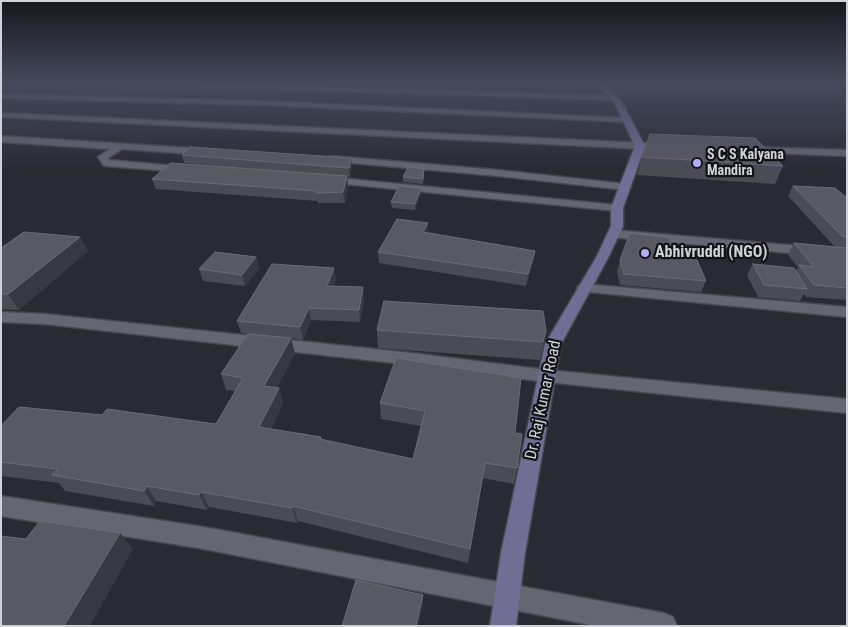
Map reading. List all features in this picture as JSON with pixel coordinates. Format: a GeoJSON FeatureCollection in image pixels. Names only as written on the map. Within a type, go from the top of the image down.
{"type":"FeatureCollection","features":[{"type":"Feature","properties":{"kind":"street"},"geometry":{"type":"LineString","coordinates":[[461,112],[626,120]]}},
{"type":"Feature","properties":{"kind":"street"},"geometry":{"type":"LineString","coordinates":[[622,112],[640,146]]}},
{"type":"Feature","properties":{"kind":"street"},"geometry":{"type":"LineString","coordinates":[[1,115],[677,147]]}},
{"type":"Feature","properties":{"kind":"street"},"geometry":{"type":"LineString","coordinates":[[1,139],[216,152]]}},
{"type":"Feature","properties":{"kind":"street","name":"Dr. Raj Kumar Road"},"geometry":{"type":"LineString","coordinates":[[502,626],[513,553],[553,344],[617,226],[617,208],[640,146]]}},
{"type":"Feature","properties":{"kind":"street"},"geometry":{"type":"LineString","coordinates":[[120,147],[103,157],[106,163],[192,169]]}},
{"type":"Feature","properties":{"kind":"street"},"geometry":{"type":"LineString","coordinates":[[743,150],[847,154]]}},
{"type":"Feature","properties":{"kind":"street"},"geometry":{"type":"LineString","coordinates":[[324,159],[498,173],[626,187]]}},
{"type":"Feature","properties":{"kind":"street"},"geometry":{"type":"LineString","coordinates":[[315,178],[617,208]]}},
{"type":"Feature","properties":{"kind":"street"},"geometry":{"type":"LineString","coordinates":[[613,234],[847,254]]}},
{"type":"Feature","properties":{"kind":"street"},"geometry":{"type":"LineString","coordinates":[[584,288],[847,312]]}},
{"type":"Feature","properties":{"kind":"street"},"geometry":{"type":"LineString","coordinates":[[1,317],[55,320],[412,359],[546,376],[847,406]]}},
{"type":"Feature","properties":{"kind":"street"},"geometry":{"type":"LineString","coordinates":[[1,506],[204,538],[664,626]]}},
{"type":"Feature","properties":{"kind":"building"},"geometry":{"type":"Polygon","coordinates":[[[650,134],[755,138],[783,166],[642,157],[650,134]]]}},
{"type":"Feature","properties":{"kind":"building"},"geometry":{"type":"Polygon","coordinates":[[[190,147],[351,158],[349,168],[182,155],[190,147]]]}},
{"type":"Feature","properties":{"kind":"building"},"geometry":{"type":"Polygon","coordinates":[[[171,163],[347,176],[343,192],[316,193],[317,191],[152,179],[171,163]]]}},
{"type":"Feature","properties":{"kind":"building"},"geometry":{"type":"Polygon","coordinates":[[[408,167],[424,169],[423,179],[403,177],[408,167]]]}},
{"type":"Feature","properties":{"kind":"building"},"geometry":{"type":"Polygon","coordinates":[[[399,186],[421,188],[415,204],[391,202],[399,186]]]}},
{"type":"Feature","properties":{"kind":"building"},"geometry":{"type":"Polygon","coordinates":[[[793,186],[835,188],[847,198],[847,237],[842,236],[793,186]]]}},
{"type":"Feature","properties":{"kind":"building"},"geometry":{"type":"Polygon","coordinates":[[[397,219],[428,223],[423,232],[535,251],[528,274],[378,252],[397,219]]]}},
{"type":"Feature","properties":{"kind":"building"},"geometry":{"type":"Polygon","coordinates":[[[24,232],[80,237],[8,294],[1,294],[1,248],[24,232]]]}},
{"type":"Feature","properties":{"kind":"building"},"geometry":{"type":"Polygon","coordinates":[[[630,233],[671,238],[669,258],[697,260],[706,281],[624,274],[620,260],[630,233]]]}},
{"type":"Feature","properties":{"kind":"building"},"geometry":{"type":"Polygon","coordinates":[[[794,243],[847,248],[847,288],[814,285],[799,265],[814,267],[794,243]]]}},
{"type":"Feature","properties":{"kind":"building"},"geometry":{"type":"Polygon","coordinates":[[[215,252],[256,257],[242,275],[199,269],[215,252]]]}},
{"type":"Feature","properties":{"kind":"building"},"geometry":{"type":"Polygon","coordinates":[[[272,264],[334,268],[327,286],[363,287],[359,310],[309,308],[300,327],[237,321],[272,264]]]}},
{"type":"Feature","properties":{"kind":"building"},"geometry":{"type":"Polygon","coordinates":[[[753,264],[794,268],[807,289],[764,285],[753,264]]]}},
{"type":"Feature","properties":{"kind":"building"},"geometry":{"type":"Polygon","coordinates":[[[384,301],[543,311],[546,331],[543,342],[377,330],[384,301]]]}},
{"type":"Feature","properties":{"kind":"building"},"geometry":{"type":"Polygon","coordinates":[[[248,334],[291,338],[264,386],[279,388],[259,427],[321,437],[320,439],[413,459],[425,411],[380,403],[396,358],[521,378],[515,433],[522,434],[517,468],[485,463],[470,549],[293,506],[292,508],[201,492],[199,495],[147,486],[144,491],[52,475],[58,469],[1,462],[1,426],[19,407],[102,415],[107,409],[216,424],[243,378],[221,374],[248,334]]]}},
{"type":"Feature","properties":{"kind":"building"},"geometry":{"type":"Polygon","coordinates":[[[40,521],[120,533],[64,626],[1,626],[1,536],[26,539],[40,521]]]}},
{"type":"Feature","properties":{"kind":"building"},"geometry":{"type":"Polygon","coordinates":[[[356,580],[423,595],[416,626],[342,626],[356,580]]]}},
{"type":"Feature","properties":{"kind":"place","name":"S C S Kalyana Mandira"},"geometry":{"type":"Point","coordinates":[697,163]}},
{"type":"Feature","properties":{"kind":"place","name":"Abhivruddi (NGO)"},"geometry":{"type":"Point","coordinates":[645,253]}}]}
